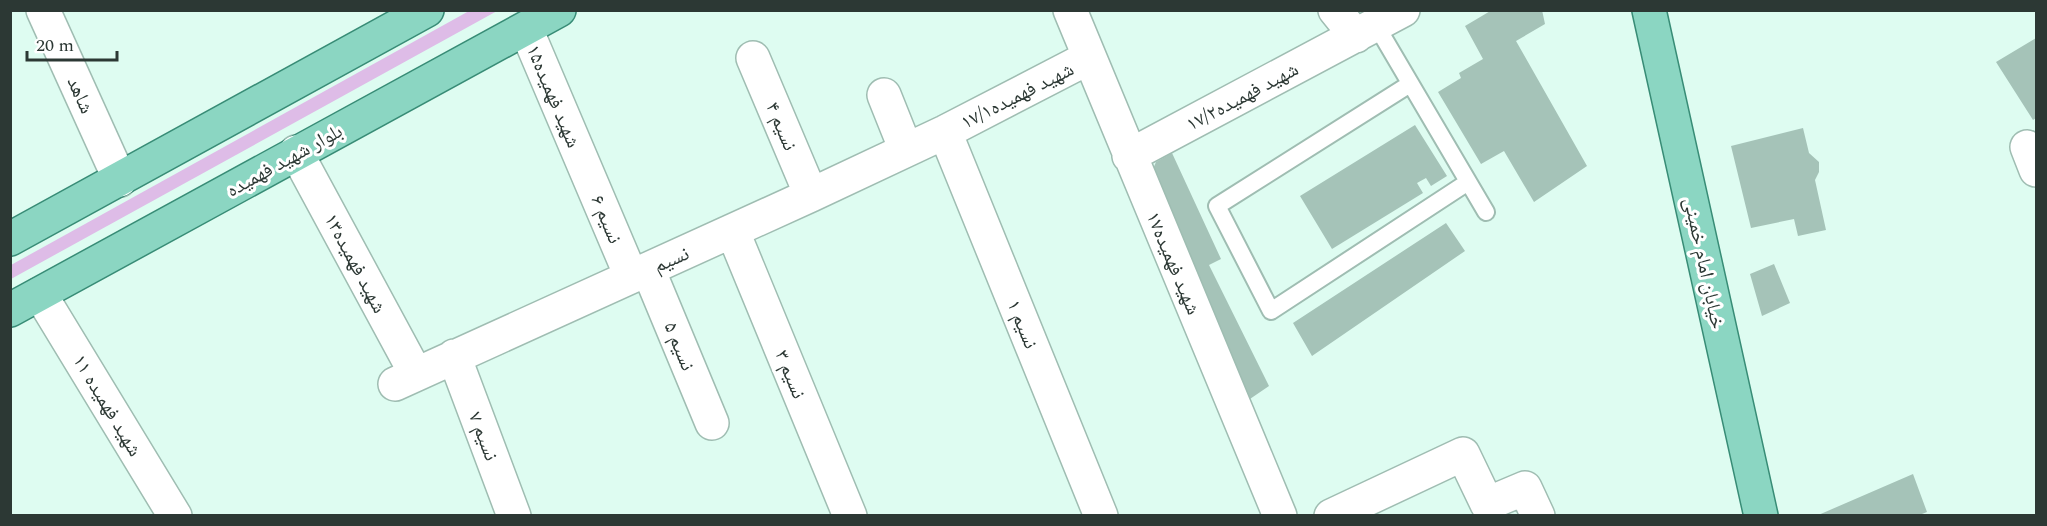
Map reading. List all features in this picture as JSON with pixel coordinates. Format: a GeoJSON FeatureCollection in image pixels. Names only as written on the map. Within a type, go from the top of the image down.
{"type":"FeatureCollection","features":[{"type":"Feature","properties":{"kind":"main road"},"geometry":{"type":"LineString","coordinates":[[10,239],[427,10]]}},
{"type":"Feature","properties":{"kind":"main road","name":"بلوار شهید فهمیده"},"geometry":{"type":"LineString","coordinates":[[10,310],[559,10]]}},
{"type":"Feature","properties":{"kind":"main road","name":"خیابان امام خمینی"},"geometry":{"type":"LineString","coordinates":[[1649,10],[1761,516]]}},
{"type":"Feature","properties":{"kind":"street","name":"شاهد"},"geometry":{"type":"LineString","coordinates":[[43,10],[120,180]]}},
{"type":"Feature","properties":{"kind":"street","name":"شهید فهمیده۱۷"},"geometry":{"type":"LineString","coordinates":[[1070,10],[1280,516]]}},
{"type":"Feature","properties":{"kind":"street"},"geometry":{"type":"LineString","coordinates":[[1335,10],[1378,24]]}},
{"type":"Feature","properties":{"kind":"street","name":"شهید فهمیده۱۷/۲"},"geometry":{"type":"LineString","coordinates":[[1129,156],[1378,24]]}},
{"type":"Feature","properties":{"kind":"street","name":"شهید فهمیده۱۵"},"geometry":{"type":"LineString","coordinates":[[526,29],[582,162]]}},
{"type":"Feature","properties":{"kind":"street","name":"نسیم ۴"},"geometry":{"type":"LineString","coordinates":[[753,58],[811,195]]}},
{"type":"Feature","properties":{"kind":"street","name":"شهید فهمیده۱۷/۱"},"geometry":{"type":"LineString","coordinates":[[945,132],[1088,58]]}},
{"type":"Feature","properties":{"kind":"street"},"geometry":{"type":"LineString","coordinates":[[884,95],[906,150]]}},
{"type":"Feature","properties":{"kind":"street","name":"نسیم"},"geometry":{"type":"LineString","coordinates":[[405,379],[733,231],[945,132]]}},
{"type":"Feature","properties":{"kind":"street","name":"نسیم ۱"},"geometry":{"type":"LineString","coordinates":[[945,132],[1101,516]]}},
{"type":"Feature","properties":{"kind":"street","name":"شهید فهمیده۱۳"},"geometry":{"type":"LineString","coordinates":[[296,152],[405,379]]}},
{"type":"Feature","properties":{"kind":"street","name":"نسیم ۶"},"geometry":{"type":"LineString","coordinates":[[582,162],[639,272]]}},
{"type":"Feature","properties":{"kind":"street","name":"نسیم ۳"},"geometry":{"type":"LineString","coordinates":[[733,231],[850,516]]}},
{"type":"Feature","properties":{"kind":"street","name":"نسیم ۵"},"geometry":{"type":"LineString","coordinates":[[639,272],[712,423]]}},
{"type":"Feature","properties":{"kind":"street","name":"شهید فهمیده ۱۱"},"geometry":{"type":"LineString","coordinates":[[40,294],[175,516]]}},
{"type":"Feature","properties":{"kind":"street","name":"نسیم ۷"},"geometry":{"type":"LineString","coordinates":[[454,356],[514,516]]}},
{"type":"Feature","properties":{"kind":"street"},"geometry":{"type":"LineString","coordinates":[[1331,516],[1463,454],[1487,504],[1524,488],[1538,516]]}},
{"type":"Feature","properties":{"kind":"lane"},"geometry":{"type":"LineString","coordinates":[[1378,24],[1410,84],[1485,212]]}},
{"type":"Feature","properties":{"kind":"lane"},"geometry":{"type":"LineString","coordinates":[[1410,84],[1216,206],[1271,311],[1468,182]]}},
{"type":"Feature","properties":{"kind":"shaded area"},"geometry":{"type":"Polygon","coordinates":[[[469,11],[497,11],[11,279],[11,265],[469,11]]]}},
{"type":"Feature","properties":{"kind":"building"},"geometry":{"type":"Polygon","coordinates":[[[1492,10],[1542,10],[1545,24],[1516,41],[1587,166],[1534,202],[1504,151],[1481,164],[1438,92],[1461,78],[1459,73],[1483,59],[1465,26],[1492,10]]]}},
{"type":"Feature","properties":{"kind":"building"},"geometry":{"type":"Polygon","coordinates":[[[2036,38],[2036,118],[2033,120],[1996,62],[2036,38]]]}},
{"type":"Feature","properties":{"kind":"building"},"geometry":{"type":"Polygon","coordinates":[[[1415,125],[1447,176],[1431,186],[1426,178],[1417,183],[1423,193],[1332,249],[1300,196],[1415,125]]]}},
{"type":"Feature","properties":{"kind":"building"},"geometry":{"type":"Polygon","coordinates":[[[1803,128],[1809,153],[1819,162],[1819,172],[1815,180],[1826,230],[1798,236],[1794,219],[1751,228],[1731,146],[1803,128]]]}},
{"type":"Feature","properties":{"kind":"building"},"geometry":{"type":"Polygon","coordinates":[[[1172,153],[1221,259],[1209,265],[1269,386],[1247,401],[1149,178],[1156,162],[1172,153]]]}},
{"type":"Feature","properties":{"kind":"building"},"geometry":{"type":"Polygon","coordinates":[[[1446,223],[1465,251],[1312,356],[1293,323],[1446,223]]]}},
{"type":"Feature","properties":{"kind":"building"},"geometry":{"type":"Polygon","coordinates":[[[1774,264],[1790,303],[1762,316],[1750,274],[1774,264]]]}},
{"type":"Feature","properties":{"kind":"building"},"geometry":{"type":"Polygon","coordinates":[[[1913,474],[1927,512],[1917,516],[1816,516],[1913,474]]]}}]}
